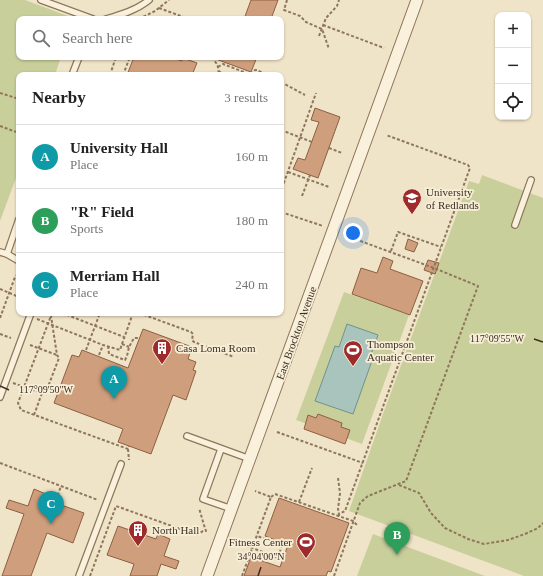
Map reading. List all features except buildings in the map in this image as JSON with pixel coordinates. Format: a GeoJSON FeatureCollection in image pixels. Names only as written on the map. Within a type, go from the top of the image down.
{"type":"FeatureCollection","features":[{"type":"Feature","properties":{"kind":"street","name":"East Brockton Avenue"},"geometry":{"type":"LineString","coordinates":[[207,576],[417,0]]}},
{"type":"Feature","properties":{"kind":"lane"},"geometry":{"type":"LineString","coordinates":[[41,0],[85,16]]}},
{"type":"Feature","properties":{"kind":"lane"},"geometry":{"type":"LineString","coordinates":[[117,16],[134,9],[149,0]]}},
{"type":"Feature","properties":{"kind":"lane"},"geometry":{"type":"LineString","coordinates":[[73,72],[78,60]]}},
{"type":"Feature","properties":{"kind":"lane"},"geometry":{"type":"LineString","coordinates":[[515,225],[531,180]]}},
{"type":"Feature","properties":{"kind":"lane"},"geometry":{"type":"LineString","coordinates":[[7,254],[16,228]]}},
{"type":"Feature","properties":{"kind":"lane"},"geometry":{"type":"LineString","coordinates":[[0,252],[16,259]]}},
{"type":"Feature","properties":{"kind":"lane"},"geometry":{"type":"LineString","coordinates":[[0,397],[31,316]]}},
{"type":"Feature","properties":{"kind":"lane"},"geometry":{"type":"LineString","coordinates":[[187,436],[250,459]]}},
{"type":"Feature","properties":{"kind":"lane"},"geometry":{"type":"LineString","coordinates":[[221,449],[203,499],[232,509]]}},
{"type":"Feature","properties":{"kind":"lane"},"geometry":{"type":"LineString","coordinates":[[79,576],[121,464]]}},
{"type":"Feature","properties":{"kind":"path"},"geometry":{"type":"LineString","coordinates":[[144,16],[159,8],[169,0]]}},
{"type":"Feature","properties":{"kind":"path"},"geometry":{"type":"LineString","coordinates":[[287,0],[284,10],[300,16],[306,22],[322,29],[329,49]]}},
{"type":"Feature","properties":{"kind":"path"},"geometry":{"type":"LineString","coordinates":[[319,36],[326,18],[337,6],[339,0]]}},
{"type":"Feature","properties":{"kind":"path"},"geometry":{"type":"LineString","coordinates":[[159,8],[181,16]]}},
{"type":"Feature","properties":{"kind":"path"},"geometry":{"type":"LineString","coordinates":[[323,25],[384,48]]}},
{"type":"Feature","properties":{"kind":"path"},"geometry":{"type":"LineString","coordinates":[[111,72],[115,60]]}},
{"type":"Feature","properties":{"kind":"path"},"geometry":{"type":"LineString","coordinates":[[124,72],[129,60]]}},
{"type":"Feature","properties":{"kind":"path"},"geometry":{"type":"LineString","coordinates":[[214,60],[219,71]]}},
{"type":"Feature","properties":{"kind":"path"},"geometry":{"type":"LineString","coordinates":[[218,67],[223,64],[244,72]]}},
{"type":"Feature","properties":{"kind":"path"},"geometry":{"type":"LineString","coordinates":[[284,84],[305,95]]}},
{"type":"Feature","properties":{"kind":"path"},"geometry":{"type":"LineString","coordinates":[[0,92],[16,99]]}},
{"type":"Feature","properties":{"kind":"path"},"geometry":{"type":"LineString","coordinates":[[284,183],[316,93]]}},
{"type":"Feature","properties":{"kind":"path"},"geometry":{"type":"LineString","coordinates":[[0,126],[16,132]]}},
{"type":"Feature","properties":{"kind":"path"},"geometry":{"type":"LineString","coordinates":[[284,131],[312,142]]}},
{"type":"Feature","properties":{"kind":"path"},"geometry":{"type":"LineString","coordinates":[[339,515],[345,511],[470,168],[386,135]]}},
{"type":"Feature","properties":{"kind":"path"},"geometry":{"type":"LineString","coordinates":[[329,148],[342,153]]}},
{"type":"Feature","properties":{"kind":"path"},"geometry":{"type":"LineString","coordinates":[[288,172],[329,187]]}},
{"type":"Feature","properties":{"kind":"path"},"geometry":{"type":"LineString","coordinates":[[302,196],[310,175]]}},
{"type":"Feature","properties":{"kind":"path"},"geometry":{"type":"LineString","coordinates":[[284,213],[323,226]]}},
{"type":"Feature","properties":{"kind":"path"},"geometry":{"type":"LineString","coordinates":[[391,251],[398,232],[441,247]]}},
{"type":"Feature","properties":{"kind":"path"},"geometry":{"type":"LineString","coordinates":[[334,576],[360,503],[368,496],[406,481],[478,286],[391,251],[344,235]]}},
{"type":"Feature","properties":{"kind":"path"},"geometry":{"type":"LineString","coordinates":[[0,318],[16,276]]}},
{"type":"Feature","properties":{"kind":"path"},"geometry":{"type":"LineString","coordinates":[[0,289],[16,296]]}},
{"type":"Feature","properties":{"kind":"path"},"geometry":{"type":"LineString","coordinates":[[33,316],[52,325],[120,350],[132,316]]}},
{"type":"Feature","properties":{"kind":"path"},"geometry":{"type":"LineString","coordinates":[[50,316],[18,403],[21,410],[128,449],[129,446]]}},
{"type":"Feature","properties":{"kind":"path"},"geometry":{"type":"LineString","coordinates":[[34,415],[42,393],[46,392],[59,358],[57,355],[51,316]]}},
{"type":"Feature","properties":{"kind":"path"},"geometry":{"type":"LineString","coordinates":[[70,316],[124,337]]}},
{"type":"Feature","properties":{"kind":"path"},"geometry":{"type":"LineString","coordinates":[[86,350],[99,316]]}},
{"type":"Feature","properties":{"kind":"path"},"geometry":{"type":"LineString","coordinates":[[147,316],[191,332],[193,334],[192,340],[194,342],[234,357]]}},
{"type":"Feature","properties":{"kind":"path"},"geometry":{"type":"LineString","coordinates":[[0,334],[11,338]]}},
{"type":"Feature","properties":{"kind":"path"},"geometry":{"type":"LineString","coordinates":[[108,346],[108,354],[125,360],[128,357],[129,347],[134,338],[138,338]]}},
{"type":"Feature","properties":{"kind":"path"},"geometry":{"type":"LineString","coordinates":[[99,355],[103,344]]}},
{"type":"Feature","properties":{"kind":"path"},"geometry":{"type":"LineString","coordinates":[[122,344],[129,347]]}},
{"type":"Feature","properties":{"kind":"path"},"geometry":{"type":"LineString","coordinates":[[30,345],[57,355]]}},
{"type":"Feature","properties":{"kind":"path"},"geometry":{"type":"LineString","coordinates":[[6,380],[42,393]]}},
{"type":"Feature","properties":{"kind":"path"},"geometry":{"type":"LineString","coordinates":[[277,432],[363,463]]}},
{"type":"Feature","properties":{"kind":"path"},"geometry":{"type":"LineString","coordinates":[[0,464],[98,499]]}},
{"type":"Feature","properties":{"kind":"path"},"geometry":{"type":"LineString","coordinates":[[299,502],[312,468]]}},
{"type":"Feature","properties":{"kind":"path"},"geometry":{"type":"LineString","coordinates":[[338,478],[340,493],[338,509],[339,515]]}},
{"type":"Feature","properties":{"kind":"path"},"geometry":{"type":"LineString","coordinates":[[398,485],[419,494],[431,513],[445,528],[468,539],[484,544],[508,540],[525,534],[538,528],[543,523]]}},
{"type":"Feature","properties":{"kind":"path"},"geometry":{"type":"LineString","coordinates":[[56,500],[61,486]]}},
{"type":"Feature","properties":{"kind":"path"},"geometry":{"type":"LineString","coordinates":[[255,491],[272,497]]}},
{"type":"Feature","properties":{"kind":"path"},"geometry":{"type":"LineString","coordinates":[[242,576],[272,497],[275,494],[339,515],[353,521],[358,526]]}},
{"type":"Feature","properties":{"kind":"path"},"geometry":{"type":"LineString","coordinates":[[90,576],[116,506],[197,536],[203,531],[206,531],[199,508]]}},
{"type":"Feature","properties":{"kind":"path"},"geometry":{"type":"LineString","coordinates":[[232,540],[278,558],[282,545],[257,536]]}},
{"type":"Feature","properties":{"kind":"green space"},"geometry":{"type":"Polygon","coordinates":[[[0,0],[25,0],[68,16],[16,16],[16,60],[60,60],[56,72],[16,72],[16,178],[0,221],[0,0]]]}},
{"type":"Feature","properties":{"kind":"green space"},"geometry":{"type":"Polygon","coordinates":[[[482,175],[543,198],[543,576],[524,576],[349,511],[469,181],[479,184],[482,175]]]}},
{"type":"Feature","properties":{"kind":"green space","name":"Thompson Aquatic Center"},"geometry":{"type":"Polygon","coordinates":[[[344,292],[409,315],[362,444],[296,420],[344,292]]]}},
{"type":"Feature","properties":{"kind":"green space"},"geometry":{"type":"Polygon","coordinates":[[[373,534],[485,576],[357,576],[373,534]]]}},
{"type":"Feature","properties":{"kind":"water"},"geometry":{"type":"Polygon","coordinates":[[[347,324],[378,335],[370,357],[373,358],[353,414],[315,401],[335,346],[339,347],[347,324]]]}},
{"type":"Feature","properties":{"kind":"place","name":"University of Redlands"},"geometry":{"type":"Point","coordinates":[412,215]}},
{"type":"Feature","properties":{"kind":"place","name":"Casa Loma Room"},"geometry":{"type":"Point","coordinates":[162,365]}},
{"type":"Feature","properties":{"kind":"place","name":"Thompson Aquatic Center"},"geometry":{"type":"Point","coordinates":[353,367]}},
{"type":"Feature","properties":{"kind":"place","name":"University Hall"},"geometry":{"type":"Point","coordinates":[114,399]}},
{"type":"Feature","properties":{"kind":"place","name":"Merriam Hall"},"geometry":{"type":"Point","coordinates":[51,524]}},
{"type":"Feature","properties":{"kind":"place","name":"North Hall"},"geometry":{"type":"Point","coordinates":[138,547]}},
{"type":"Feature","properties":{"kind":"place","name":"\"R\" Field"},"geometry":{"type":"Point","coordinates":[397,555]}},
{"type":"Feature","properties":{"kind":"place","name":"Fitness Center"},"geometry":{"type":"Point","coordinates":[306,559]}}]}
